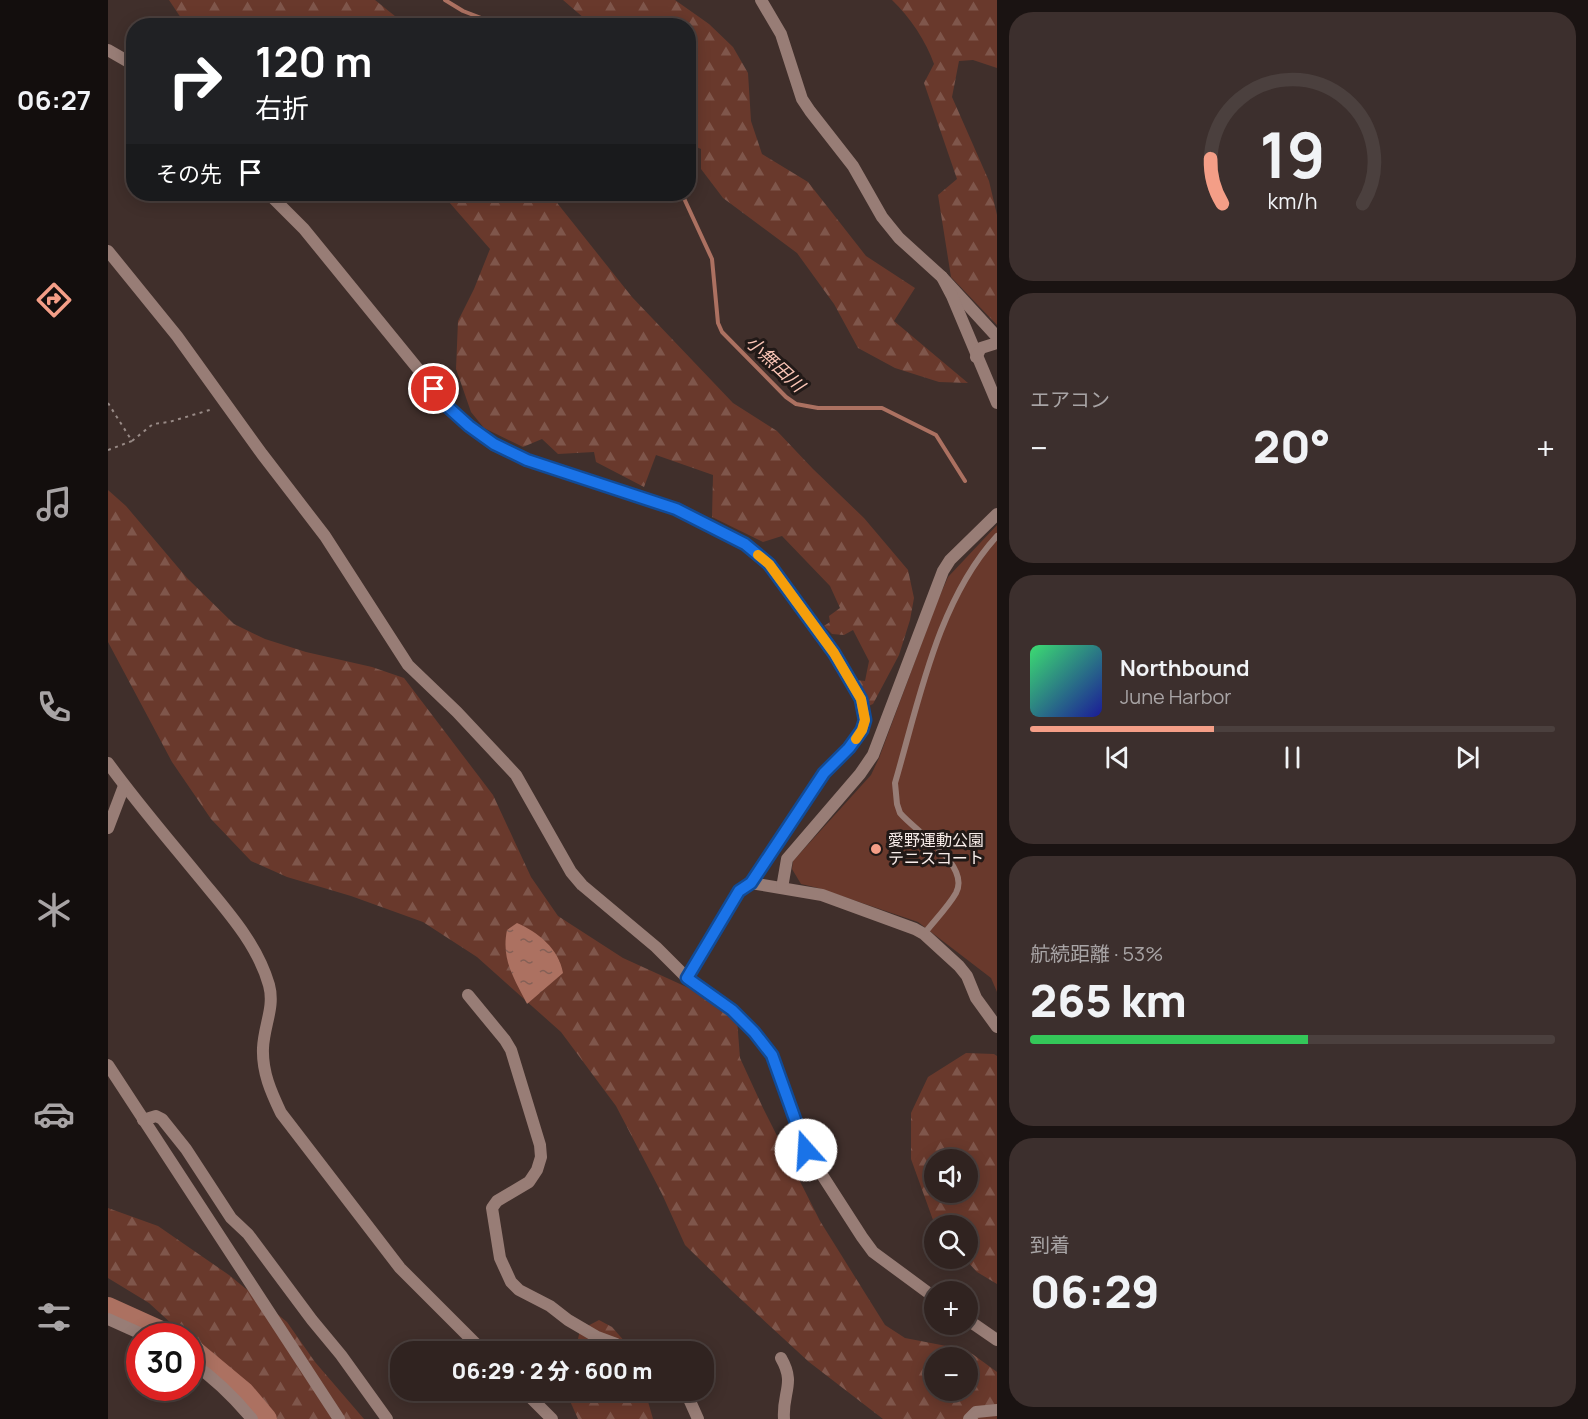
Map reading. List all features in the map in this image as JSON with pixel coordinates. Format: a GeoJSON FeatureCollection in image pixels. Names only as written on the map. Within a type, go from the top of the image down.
{"type":"FeatureCollection","features":[{"type":"Feature","properties":{"kind":"street"},"geometry":{"type":"LineString","coordinates":[[761,0],[781,34],[797,86],[810,111],[853,166],[882,217],[899,238],[942,277],[997,337]]}},
{"type":"Feature","properties":{"kind":"street"},"geometry":{"type":"LineString","coordinates":[[108,50],[126,60]]}},
{"type":"Feature","properties":{"kind":"street"},"geometry":{"type":"LineString","coordinates":[[276,201],[304,229],[448,407],[469,426],[494,444],[527,460],[676,509],[745,544],[769,564],[834,653],[861,699],[865,720],[862,730],[849,748],[824,773],[751,883],[739,891],[687,978]]}},
{"type":"Feature","properties":{"kind":"street"},"geometry":{"type":"LineString","coordinates":[[108,251],[177,336],[325,536],[408,665],[457,712],[516,775],[571,872],[582,885],[656,947],[687,978],[732,1010],[754,1032],[772,1055],[806,1150],[862,1237],[873,1252],[924,1290]]}},
{"type":"Feature","properties":{"kind":"street"},"geometry":{"type":"LineString","coordinates":[[942,277],[997,403]]}},
{"type":"Feature","properties":{"kind":"street"},"geometry":{"type":"LineString","coordinates":[[976,357],[981,348],[997,343]]}},
{"type":"Feature","properties":{"kind":"street"},"geometry":{"type":"LineString","coordinates":[[782,888],[787,859],[860,774],[873,755],[943,572],[950,560],[997,514]]}},
{"type":"Feature","properties":{"kind":"street"},"geometry":{"type":"LineString","coordinates":[[108,763],[124,786],[234,919],[256,952],[268,984],[272,1004],[263,1046],[264,1067],[268,1086],[281,1113],[400,1268],[473,1341]]}},
{"type":"Feature","properties":{"kind":"street"},"geometry":{"type":"LineString","coordinates":[[108,828],[124,786]]}},
{"type":"Feature","properties":{"kind":"street"},"geometry":{"type":"LineString","coordinates":[[751,883],[822,895],[924,934],[963,971],[976,998],[997,1027]]}},
{"type":"Feature","properties":{"kind":"street"},"geometry":{"type":"LineString","coordinates":[[468,995],[511,1050],[540,1145],[540,1164],[534,1176],[529,1182],[497,1201],[492,1208],[496,1242],[506,1272],[519,1290],[550,1306],[567,1320],[608,1341]]}},
{"type":"Feature","properties":{"kind":"street"},"geometry":{"type":"LineString","coordinates":[[108,1065],[339,1419]]}},
{"type":"Feature","properties":{"kind":"street"},"geometry":{"type":"LineString","coordinates":[[143,1120],[156,1116],[168,1126],[186,1149],[231,1218],[248,1234],[387,1419]]}},
{"type":"Feature","properties":{"kind":"street"},"geometry":{"type":"LineString","coordinates":[[108,1318],[126,1327]]}},
{"type":"Feature","properties":{"kind":"street"},"geometry":{"type":"LineString","coordinates":[[978,1327],[997,1340]]}},
{"type":"Feature","properties":{"kind":"street"},"geometry":{"type":"LineString","coordinates":[[781,1358],[790,1375],[784,1404],[784,1419]]}},
{"type":"Feature","properties":{"kind":"street"},"geometry":{"type":"LineString","coordinates":[[204,1370],[234,1398],[252,1419]]}},
{"type":"Feature","properties":{"kind":"street"},"geometry":{"type":"LineString","coordinates":[[535,1401],[552,1419]]}},
{"type":"Feature","properties":{"kind":"street"},"geometry":{"type":"LineString","coordinates":[[690,1401],[698,1419]]}},
{"type":"Feature","properties":{"kind":"street"},"geometry":{"type":"LineString","coordinates":[[969,1419],[976,1412],[997,1410]]}},
{"type":"Feature","properties":{"kind":"lane"},"geometry":{"type":"LineString","coordinates":[[924,934],[956,892],[958,876],[950,860],[900,813],[895,783],[936,644],[964,581],[997,536]]}},
{"type":"Feature","properties":{"kind":"path"},"geometry":{"type":"LineString","coordinates":[[108,403],[132,441]]}},
{"type":"Feature","properties":{"kind":"path"},"geometry":{"type":"LineString","coordinates":[[108,450],[132,441],[153,424],[169,422],[226,405]]}},
{"type":"Feature","properties":{"kind":"green space"},"geometry":{"type":"Polygon","coordinates":[[[169,0],[375,0],[397,18],[181,18],[169,0]]]}},
{"type":"Feature","properties":{"kind":"green space"},"geometry":{"type":"Polygon","coordinates":[[[563,0],[675,0],[709,24],[733,47],[748,73],[751,121],[762,154],[808,182],[866,256],[915,288],[894,321],[968,383],[939,382],[895,368],[858,348],[834,304],[797,253],[723,198],[701,169],[701,149],[696,147],[696,18],[584,18],[563,0]]]}},
{"type":"Feature","properties":{"kind":"green space"},"geometry":{"type":"Polygon","coordinates":[[[892,0],[997,0],[997,68],[973,60],[959,61],[952,97],[989,181],[997,215],[997,325],[951,277],[938,195],[957,179],[924,83],[934,64],[917,30],[892,0]]]}},
{"type":"Feature","properties":{"kind":"green space"},"geometry":{"type":"Polygon","coordinates":[[[447,201],[556,201],[632,297],[733,403],[777,431],[864,518],[908,570],[914,598],[910,620],[899,655],[873,704],[866,707],[856,680],[865,681],[869,661],[853,630],[844,635],[832,634],[824,626],[830,622],[829,616],[840,608],[830,586],[782,536],[763,542],[712,517],[713,475],[656,455],[644,487],[596,462],[594,452],[558,454],[542,439],[523,447],[484,428],[471,412],[456,369],[458,321],[490,249],[447,201]]]}},
{"type":"Feature","properties":{"kind":"green space"},"geometry":{"type":"Polygon","coordinates":[[[108,490],[126,506],[187,578],[234,624],[265,639],[306,652],[372,667],[404,678],[493,795],[531,877],[558,916],[623,958],[713,999],[737,1019],[740,1058],[763,1108],[820,1221],[885,1325],[905,1338],[952,1347],[924,1347],[924,1401],[978,1401],[978,1358],[997,1372],[997,1419],[883,1419],[809,1362],[685,1245],[662,1194],[616,1106],[561,1032],[477,957],[423,922],[351,896],[287,877],[251,861],[211,819],[172,762],[108,642],[108,490]]]}},
{"type":"Feature","properties":{"kind":"green space"},"geometry":{"type":"Polygon","coordinates":[[[997,525],[997,992],[991,978],[918,922],[801,884],[792,869],[793,861],[871,775],[948,577],[997,525]]]}},
{"type":"Feature","properties":{"kind":"green space"},"geometry":{"type":"Polygon","coordinates":[[[966,1053],[997,1056],[997,1284],[974,1269],[978,1269],[978,1215],[931,1215],[927,1203],[978,1203],[978,1149],[924,1149],[924,1195],[911,1159],[911,1113],[928,1077],[966,1053]]]}},
{"type":"Feature","properties":{"kind":"green space"},"geometry":{"type":"Polygon","coordinates":[[[108,1208],[158,1226],[229,1275],[287,1322],[315,1362],[364,1419],[270,1419],[204,1355],[204,1323],[171,1323],[149,1303],[108,1278],[108,1208]]]}},
{"type":"Feature","properties":{"kind":"green space"},"geometry":{"type":"Polygon","coordinates":[[[599,1320],[612,1327],[624,1341],[578,1341],[580,1330],[599,1320]]]}},
{"type":"Feature","properties":{"kind":"green space"},"geometry":{"type":"Polygon","coordinates":[[[570,1401],[648,1401],[653,1419],[578,1419],[570,1401]]]}},
{"type":"Feature","properties":{"kind":"water"},"geometry":{"type":"Polygon","coordinates":[[[517,923],[546,942],[557,956],[563,973],[527,1004],[507,960],[507,930],[517,923]]]}},
{"type":"Feature","properties":{"kind":"waterway","name":"小無田川"},"geometry":{"type":"LineString","coordinates":[[445,0],[463,11],[481,18]]}},
{"type":"Feature","properties":{"kind":"waterway","name":"小無田川"},"geometry":{"type":"LineString","coordinates":[[685,201],[712,259],[718,323],[722,332],[786,397],[796,404],[818,408],[882,408],[936,435],[965,481]]}},
{"type":"Feature","properties":{"kind":"waterway"},"geometry":{"type":"LineString","coordinates":[[108,1308],[141,1323]]}},
{"type":"Feature","properties":{"kind":"waterway"},"geometry":{"type":"LineString","coordinates":[[204,1360],[244,1393],[266,1419]]}},
{"type":"Feature","properties":{"kind":"slow traffic"},"geometry":{"type":"LineString","coordinates":[[758,555],[769,564],[834,653],[861,699],[865,720],[856,739]]}},
{"type":"Feature","properties":{"kind":"place","name":"愛野運動公園 テニスコート"},"geometry":{"type":"Point","coordinates":[876,849]}},
{"type":"Feature","properties":{"kind":"route"},"geometry":{"type":"LineString","coordinates":[[434,389],[448,407],[494,444],[527,460],[676,509],[745,544],[769,564],[834,653],[861,699],[865,720],[857,739],[824,773],[751,883],[739,891],[687,978],[732,1010],[754,1032],[772,1055],[806,1150]]}}]}
